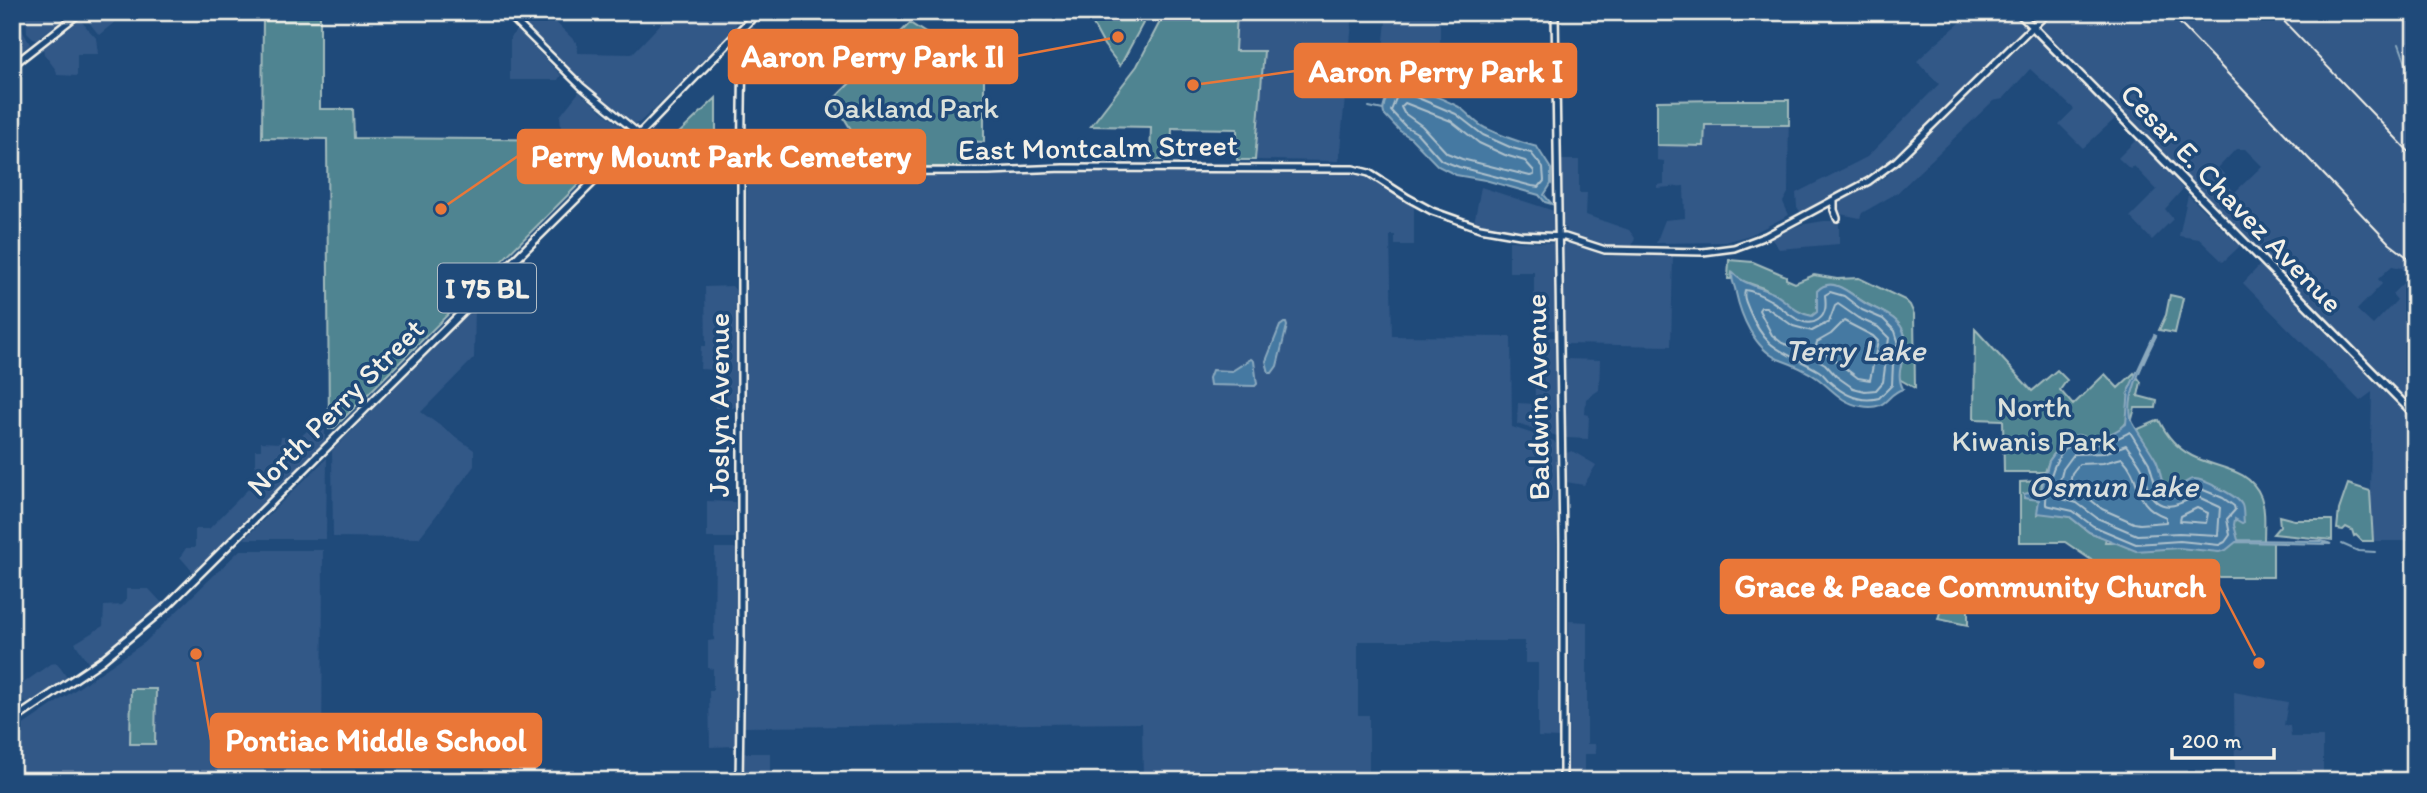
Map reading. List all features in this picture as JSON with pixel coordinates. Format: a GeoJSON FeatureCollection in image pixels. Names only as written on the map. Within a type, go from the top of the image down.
{"type":"FeatureCollection","features":[{"type":"Feature","properties":{"kind":"main road"},"geometry":{"type":"LineString","coordinates":[[12,66],[81,12]]}},
{"type":"Feature","properties":{"kind":"main road","name":"East Montcalm Street"},"geometry":{"type":"LineString","coordinates":[[506,12],[573,79],[678,170],[688,173],[995,171],[1050,168],[1353,169],[1369,173],[1414,202],[1461,223],[1513,234],[1572,239],[1605,250],[1717,251],[1758,240],[1889,167],[2032,27]]}},
{"type":"Feature","properties":{"kind":"main road","name":"North Perry Street"},"geometry":{"type":"LineString","coordinates":[[12,721],[101,661],[159,613],[582,193],[758,12]]}},
{"type":"Feature","properties":{"kind":"main road","name":"Baldwin Avenue"},"geometry":{"type":"LineString","coordinates":[[1555,12],[1563,543],[1563,781]]}},
{"type":"Feature","properties":{"kind":"main road","name":"Cesar E. Chavez Avenue"},"geometry":{"type":"LineString","coordinates":[[2018,12],[2415,415]]}},
{"type":"Feature","properties":{"kind":"main road"},"geometry":{"type":"LineString","coordinates":[[2032,27],[2048,12]]}},
{"type":"Feature","properties":{"kind":"main road","name":"Joslyn Avenue"},"geometry":{"type":"LineString","coordinates":[[739,781],[741,29]]}},
{"type":"Feature","properties":{"kind":"main road"},"geometry":{"type":"LineString","coordinates":[[1834,200],[1837,218]]}},
{"type":"Feature","properties":{"kind":"shaded area"},"geometry":{"type":"Polygon","coordinates":[[[26,12],[73,12],[35,40],[27,32],[26,12]]]}},
{"type":"Feature","properties":{"kind":"shaded area"},"geometry":{"type":"Polygon","coordinates":[[[89,12],[125,12],[125,21],[116,21],[99,35],[88,21],[86,16],[89,12]]]}},
{"type":"Feature","properties":{"kind":"shaded area"},"geometry":{"type":"Polygon","coordinates":[[[513,12],[545,12],[577,43],[578,53],[632,54],[672,12],[736,12],[736,26],[682,83],[635,124],[586,85],[513,12]]]}},
{"type":"Feature","properties":{"kind":"shaded area"},"geometry":{"type":"Polygon","coordinates":[[[1237,12],[1353,12],[1339,161],[1255,160],[1264,52],[1234,51],[1237,12]]]}},
{"type":"Feature","properties":{"kind":"shaded area"},"geometry":{"type":"Polygon","coordinates":[[[1387,12],[1440,12],[1436,81],[1380,79],[1387,12]]]}},
{"type":"Feature","properties":{"kind":"shaded area"},"geometry":{"type":"Polygon","coordinates":[[[1973,12],[2012,12],[2025,27],[1878,173],[1801,213],[1797,207],[1796,193],[1867,157],[1939,84],[1917,61],[1973,12]]]}},
{"type":"Feature","properties":{"kind":"shaded area"},"geometry":{"type":"Polygon","coordinates":[[[2053,12],[2415,12],[2415,281],[2402,268],[2392,266],[2378,279],[2382,284],[2357,310],[2373,325],[2397,300],[2392,294],[2404,282],[2415,293],[2415,409],[2185,175],[2181,178],[2112,107],[2115,103],[2040,27],[2053,12]],[[2236,149],[2218,168],[2226,176],[2222,180],[2235,192],[2262,166],[2245,149],[2236,149]]]}},
{"type":"Feature","properties":{"kind":"shaded area"},"geometry":{"type":"Polygon","coordinates":[[[79,21],[96,38],[98,54],[77,54],[77,76],[57,75],[43,48],[79,21]]]}},
{"type":"Feature","properties":{"kind":"shaded area"},"geometry":{"type":"Polygon","coordinates":[[[12,24],[21,24],[30,44],[12,60],[12,24]]]}},
{"type":"Feature","properties":{"kind":"shaded area"},"geometry":{"type":"Polygon","coordinates":[[[753,27],[774,48],[763,58],[748,58],[748,32],[753,27]]]}},
{"type":"Feature","properties":{"kind":"shaded area"},"geometry":{"type":"Polygon","coordinates":[[[517,30],[561,75],[558,80],[510,80],[510,37],[517,30]]]}},
{"type":"Feature","properties":{"kind":"shaded area"},"geometry":{"type":"Polygon","coordinates":[[[2031,36],[2038,38],[2117,117],[2083,148],[2059,124],[2074,109],[2030,69],[2003,99],[1993,101],[1897,193],[1862,213],[1860,218],[1840,214],[1837,207],[1841,201],[1885,177],[2031,36]]]}},
{"type":"Feature","properties":{"kind":"shaded area"},"geometry":{"type":"Polygon","coordinates":[[[579,92],[626,131],[628,138],[615,152],[604,140],[562,140],[560,116],[579,92]]]}},
{"type":"Feature","properties":{"kind":"shaded area"},"geometry":{"type":"Polygon","coordinates":[[[1789,100],[1788,193],[1783,202],[1789,215],[1750,235],[1725,242],[1656,243],[1665,220],[1685,218],[1684,186],[1657,188],[1657,185],[1664,184],[1664,161],[1657,160],[1657,101],[1789,100]]]}},
{"type":"Feature","properties":{"kind":"shaded area"},"geometry":{"type":"Polygon","coordinates":[[[2138,138],[2183,189],[2165,209],[2173,219],[2152,240],[2130,217],[2157,190],[2134,166],[2130,169],[2118,158],[2138,138]]]}},
{"type":"Feature","properties":{"kind":"shaded area"},"geometry":{"type":"Polygon","coordinates":[[[1559,160],[1579,160],[1579,193],[1587,193],[1586,215],[1629,230],[1635,238],[1632,246],[1590,242],[1567,232],[1561,219],[1559,160]]]}},
{"type":"Feature","properties":{"kind":"shaded area"},"geometry":{"type":"Polygon","coordinates":[[[1051,171],[1358,173],[1369,177],[1414,206],[1414,245],[1395,245],[1395,235],[1390,235],[1392,336],[1511,337],[1512,427],[1556,444],[1559,738],[1538,737],[1538,663],[1525,663],[1525,641],[1358,641],[1358,715],[1369,715],[1369,781],[1143,781],[1142,723],[744,727],[747,179],[799,175],[1014,175],[1051,171]]]}},
{"type":"Feature","properties":{"kind":"shaded area"},"geometry":{"type":"Polygon","coordinates":[[[1481,187],[1554,211],[1554,232],[1512,230],[1474,223],[1481,187]]]}},
{"type":"Feature","properties":{"kind":"shaded area"},"geometry":{"type":"Polygon","coordinates":[[[2188,195],[2240,246],[2223,262],[2199,239],[2179,236],[2188,195]]]}},
{"type":"Feature","properties":{"kind":"shaded area"},"geometry":{"type":"Polygon","coordinates":[[[1839,221],[1839,244],[1779,249],[1770,237],[1800,225],[1839,221]]]}},
{"type":"Feature","properties":{"kind":"shaded area"},"geometry":{"type":"Polygon","coordinates":[[[1509,241],[1553,243],[1556,330],[1537,331],[1534,272],[1509,272],[1509,241]]]}},
{"type":"Feature","properties":{"kind":"shaded area"},"geometry":{"type":"Polygon","coordinates":[[[1563,244],[1572,244],[1606,256],[1673,256],[1671,346],[1565,344],[1563,244]]]}},
{"type":"Feature","properties":{"kind":"shaded area"},"geometry":{"type":"Polygon","coordinates":[[[2260,265],[2415,423],[2415,541],[2373,541],[2370,491],[2372,392],[2360,401],[2243,283],[2260,265]]]}},
{"type":"Feature","properties":{"kind":"shaded area"},"geometry":{"type":"Polygon","coordinates":[[[732,286],[737,292],[737,406],[715,408],[716,370],[700,369],[701,346],[706,346],[705,287],[732,286]]]}},
{"type":"Feature","properties":{"kind":"shaded area"},"geometry":{"type":"Polygon","coordinates":[[[475,307],[474,358],[421,412],[474,450],[474,466],[419,538],[333,537],[332,451],[475,307]]]}},
{"type":"Feature","properties":{"kind":"shaded area"},"geometry":{"type":"Polygon","coordinates":[[[1534,337],[1555,337],[1557,436],[1517,424],[1518,403],[1535,404],[1534,337]]]}},
{"type":"Feature","properties":{"kind":"shaded area"},"geometry":{"type":"Polygon","coordinates":[[[1565,359],[1600,360],[1599,390],[1586,399],[1585,414],[1589,415],[1588,439],[1566,438],[1565,359]]]}},
{"type":"Feature","properties":{"kind":"shaded area"},"geometry":{"type":"Polygon","coordinates":[[[308,430],[325,430],[325,442],[194,573],[180,557],[186,548],[195,548],[195,529],[209,529],[255,482],[255,450],[261,450],[261,442],[280,443],[281,437],[300,437],[308,430]]]}},
{"type":"Feature","properties":{"kind":"shaded area"},"geometry":{"type":"Polygon","coordinates":[[[1572,451],[1596,465],[1584,485],[1566,482],[1566,453],[1572,451]]]}},
{"type":"Feature","properties":{"kind":"shaded area"},"geometry":{"type":"Polygon","coordinates":[[[327,458],[326,539],[244,539],[327,458]]]}},
{"type":"Feature","properties":{"kind":"shaded area"},"geometry":{"type":"Polygon","coordinates":[[[707,501],[735,502],[735,538],[707,538],[707,501]]]}},
{"type":"Feature","properties":{"kind":"shaded area"},"geometry":{"type":"Polygon","coordinates":[[[715,548],[738,550],[735,746],[710,747],[709,691],[713,691],[713,669],[708,668],[708,641],[714,640],[715,548]]]}},
{"type":"Feature","properties":{"kind":"shaded area"},"geometry":{"type":"Polygon","coordinates":[[[240,550],[323,550],[322,781],[21,781],[22,726],[144,643],[240,550]]]}},
{"type":"Feature","properties":{"kind":"shaded area"},"geometry":{"type":"Polygon","coordinates":[[[126,589],[149,589],[162,603],[124,638],[89,664],[75,643],[103,626],[104,606],[122,605],[126,601],[126,589]]]}},
{"type":"Feature","properties":{"kind":"shaded area"},"geometry":{"type":"Polygon","coordinates":[[[1569,621],[1587,622],[1587,744],[1595,744],[1596,754],[1584,754],[1584,776],[1568,773],[1569,621]]]}},
{"type":"Feature","properties":{"kind":"shaded area"},"geometry":{"type":"Polygon","coordinates":[[[57,663],[66,676],[65,679],[27,704],[15,689],[50,664],[57,663]]]}},
{"type":"Feature","properties":{"kind":"shaded area"},"geometry":{"type":"Polygon","coordinates":[[[2234,692],[2288,702],[2284,725],[2290,726],[2291,737],[2323,737],[2323,781],[2235,781],[2234,692]]]}},
{"type":"Feature","properties":{"kind":"shaded area"},"geometry":{"type":"Polygon","coordinates":[[[743,753],[770,753],[770,781],[744,781],[743,753]]]}},
{"type":"Feature","properties":{"kind":"green space"},"geometry":{"type":"Polygon","coordinates":[[[263,12],[320,12],[320,109],[353,109],[354,138],[604,140],[609,145],[599,157],[601,162],[333,429],[329,429],[327,139],[262,138],[263,12]]]}},
{"type":"Feature","properties":{"kind":"green space"},"geometry":{"type":"Polygon","coordinates":[[[1086,12],[1149,12],[1120,66],[1104,45],[1086,12]]]}},
{"type":"Feature","properties":{"kind":"green space"},"geometry":{"type":"Polygon","coordinates":[[[1165,12],[1237,12],[1235,51],[1264,51],[1255,160],[1237,160],[1237,129],[1172,128],[1171,160],[1150,160],[1151,127],[1091,126],[1137,66],[1165,12]]]}},
{"type":"Feature","properties":{"kind":"green space","name":"Oakland Park"},"geometry":{"type":"Polygon","coordinates":[[[910,23],[946,46],[984,54],[984,142],[960,141],[961,167],[857,167],[852,131],[833,100],[910,23]]]}},
{"type":"Feature","properties":{"kind":"green space"},"geometry":{"type":"Polygon","coordinates":[[[716,98],[716,144],[687,144],[678,134],[716,98]]]}},
{"type":"Feature","properties":{"kind":"green space"},"geometry":{"type":"Polygon","coordinates":[[[1789,100],[1789,125],[1705,125],[1704,146],[1657,145],[1657,101],[1789,100]]]}},
{"type":"Feature","properties":{"kind":"green space"},"geometry":{"type":"Polygon","coordinates":[[[1729,260],[1753,262],[1786,276],[1786,279],[1795,283],[1814,275],[1837,279],[1859,278],[1905,300],[1914,314],[1915,388],[1899,379],[1905,336],[1900,325],[1890,316],[1831,285],[1817,292],[1817,312],[1812,316],[1805,314],[1769,291],[1743,281],[1732,273],[1731,279],[1728,279],[1729,260]]]}},
{"type":"Feature","properties":{"kind":"green space"},"geometry":{"type":"Polygon","coordinates":[[[2170,295],[2183,298],[2175,333],[2159,330],[2166,315],[2170,295]]]}},
{"type":"Feature","properties":{"kind":"green space","name":"North Kiwanis Park"},"geometry":{"type":"Polygon","coordinates":[[[1975,329],[2032,391],[2057,370],[2067,380],[2060,390],[2073,405],[2105,374],[2118,388],[2134,373],[2141,382],[2138,396],[2157,401],[2156,408],[2135,408],[2132,419],[2106,436],[2091,438],[2078,435],[2067,440],[2061,439],[2062,443],[2049,461],[2045,472],[2004,472],[2003,420],[1974,419],[1975,329]]]}},
{"type":"Feature","properties":{"kind":"green space","name":"North Kiwanis Park"},"geometry":{"type":"Polygon","coordinates":[[[2159,420],[2172,441],[2187,453],[2240,474],[2256,487],[2264,508],[2264,542],[2273,542],[2273,577],[2132,576],[2115,572],[2107,596],[2096,592],[2103,568],[2065,542],[2020,542],[2020,482],[2042,481],[2041,491],[2025,494],[2039,500],[2038,514],[2041,512],[2070,517],[2089,532],[2106,538],[2105,542],[2212,542],[2155,510],[2129,433],[2159,420]]]}},
{"type":"Feature","properties":{"kind":"green space"},"geometry":{"type":"Polygon","coordinates":[[[2348,484],[2370,491],[2373,541],[2362,541],[2346,527],[2343,530],[2337,529],[2339,510],[2348,484]]]}},
{"type":"Feature","properties":{"kind":"green space"},"geometry":{"type":"Polygon","coordinates":[[[2279,516],[2294,520],[2332,520],[2332,540],[2273,534],[2280,526],[2279,516]]]}},
{"type":"Feature","properties":{"kind":"green space"},"geometry":{"type":"Polygon","coordinates":[[[1943,602],[1968,608],[1968,625],[1938,619],[1943,602]]]}},
{"type":"Feature","properties":{"kind":"green space"},"geometry":{"type":"Polygon","coordinates":[[[131,689],[156,689],[155,744],[130,744],[131,689]]]}},
{"type":"Feature","properties":{"kind":"water"},"geometry":{"type":"Polygon","coordinates":[[[1397,85],[1446,101],[1459,107],[1485,128],[1537,147],[1551,169],[1551,184],[1544,195],[1552,204],[1545,202],[1539,195],[1456,175],[1438,166],[1384,114],[1386,98],[1397,85]]]}},
{"type":"Feature","properties":{"kind":"water","name":"Terry Lake"},"geometry":{"type":"Polygon","coordinates":[[[1733,273],[1746,283],[1773,293],[1806,315],[1812,316],[1817,312],[1817,291],[1830,285],[1843,289],[1890,316],[1905,336],[1900,369],[1903,389],[1877,406],[1854,404],[1842,399],[1808,372],[1770,354],[1755,339],[1745,321],[1732,280],[1733,273]]]}},
{"type":"Feature","properties":{"kind":"water"},"geometry":{"type":"Polygon","coordinates":[[[1284,323],[1287,326],[1277,366],[1269,373],[1266,361],[1280,326],[1284,323]]]}},
{"type":"Feature","properties":{"kind":"water","name":"Osmun Lake"},"geometry":{"type":"Polygon","coordinates":[[[2154,335],[2156,336],[2133,391],[2130,414],[2156,460],[2164,486],[2173,490],[2190,480],[2198,479],[2234,497],[2242,505],[2243,511],[2244,522],[2235,519],[2238,540],[2322,541],[2331,544],[2236,542],[2219,552],[2179,548],[2136,551],[2089,532],[2070,517],[2037,513],[2039,500],[2024,498],[2024,494],[2041,491],[2049,461],[2062,443],[2061,439],[2077,435],[2090,438],[2103,436],[2126,424],[2129,389],[2154,335]]]}},
{"type":"Feature","properties":{"kind":"water"},"geometry":{"type":"Polygon","coordinates":[[[1251,359],[1254,361],[1255,386],[1210,385],[1212,370],[1232,371],[1251,359]]]}},
{"type":"Feature","properties":{"kind":"waterway"},"geometry":{"type":"LineString","coordinates":[[2399,44],[2415,88]]}},
{"type":"Feature","properties":{"kind":"waterway"},"geometry":{"type":"LineString","coordinates":[[1369,107],[1383,110]]}},
{"type":"Feature","properties":{"kind":"waterway"},"geometry":{"type":"LineString","coordinates":[[2342,544],[2358,551],[2375,552]]}},
{"type":"Feature","properties":{"kind":"railway"},"geometry":{"type":"LineString","coordinates":[[2169,12],[2390,244],[2415,263]]}},
{"type":"Feature","properties":{"kind":"railway"},"geometry":{"type":"LineString","coordinates":[[2275,12],[2415,158]]}},
{"type":"Feature","properties":{"kind":"place","name":"Aaron Perry Park II"},"geometry":{"type":"Point","coordinates":[1118,37]}},
{"type":"Feature","properties":{"kind":"place","name":"Aaron Perry Park I"},"geometry":{"type":"Point","coordinates":[1193,85]}},
{"type":"Feature","properties":{"kind":"place","name":"Perry Mount Park Cemetery"},"geometry":{"type":"Point","coordinates":[441,209]}},
{"type":"Feature","properties":{"kind":"place","name":"Pontiac Middle School"},"geometry":{"type":"Point","coordinates":[196,654]}},
{"type":"Feature","properties":{"kind":"place","name":"Grace & Peace Community Church"},"geometry":{"type":"Point","coordinates":[2259,663]}}]}
